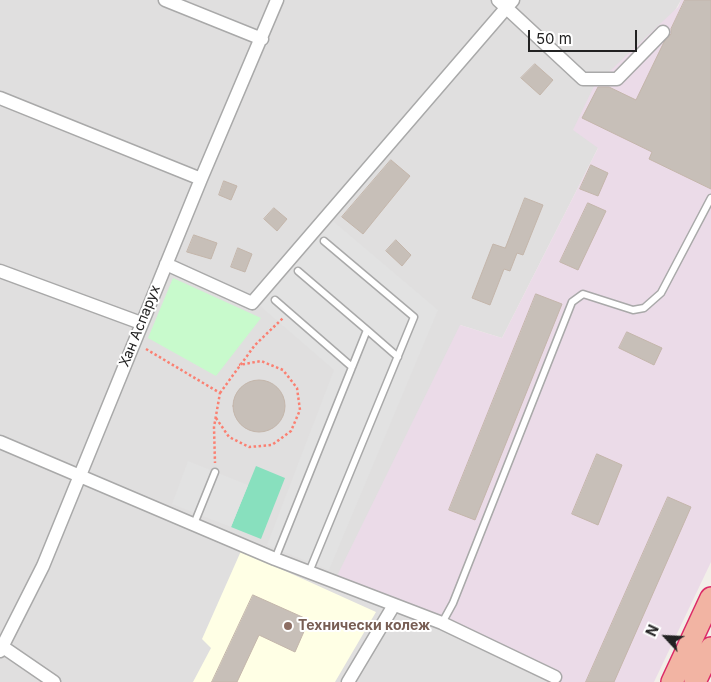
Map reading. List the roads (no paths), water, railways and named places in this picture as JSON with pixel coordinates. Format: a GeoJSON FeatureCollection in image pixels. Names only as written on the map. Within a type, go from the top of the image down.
{"type":"FeatureCollection","features":[{"type":"Feature","properties":{"kind":"highway"},"geometry":{"type":"LineString","coordinates":[[672,682],[711,598]]}},
{"type":"Feature","properties":{"kind":"highway"},"geometry":{"type":"LineString","coordinates":[[695,682],[711,648]]}},
{"type":"Feature","properties":{"kind":"street"},"geometry":{"type":"LineString","coordinates":[[165,0],[262,39]]}},
{"type":"Feature","properties":{"kind":"street","name":"Хан Аспарух"},"geometry":{"type":"LineString","coordinates":[[1,647],[43,566],[141,323],[278,0]]}},
{"type":"Feature","properties":{"kind":"street"},"geometry":{"type":"LineString","coordinates":[[166,264],[252,303],[506,3],[583,79],[616,79],[663,32]]}},
{"type":"Feature","properties":{"kind":"street"},"geometry":{"type":"LineString","coordinates":[[0,98],[201,179]]}},
{"type":"Feature","properties":{"kind":"street"},"geometry":{"type":"LineString","coordinates":[[0,271],[141,323]]}},
{"type":"Feature","properties":{"kind":"street"},"geometry":{"type":"LineString","coordinates":[[0,442],[275,559],[442,623],[555,677]]}},
{"type":"Feature","properties":{"kind":"street"},"geometry":{"type":"LineString","coordinates":[[348,682],[394,606]]}},
{"type":"Feature","properties":{"kind":"street"},"geometry":{"type":"LineString","coordinates":[[1,647],[54,682]]}},
{"type":"Feature","properties":{"kind":"lane"},"geometry":{"type":"LineString","coordinates":[[442,623],[453,603],[572,302],[583,294],[633,310],[644,308],[661,293],[711,198]]}},
{"type":"Feature","properties":{"kind":"lane"},"geometry":{"type":"LineString","coordinates":[[309,572],[414,318],[324,241]]}},
{"type":"Feature","properties":{"kind":"lane"},"geometry":{"type":"LineString","coordinates":[[298,271],[398,357]]}},
{"type":"Feature","properties":{"kind":"lane"},"geometry":{"type":"LineString","coordinates":[[274,300],[352,367]]}},
{"type":"Feature","properties":{"kind":"lane"},"geometry":{"type":"LineString","coordinates":[[275,559],[367,330]]}},
{"type":"Feature","properties":{"kind":"lane"},"geometry":{"type":"LineString","coordinates":[[194,524],[215,472]]}},
{"type":"Feature","properties":{"kind":"place","name":"Технически колеж"},"geometry":{"type":"Point","coordinates":[288,626]}}]}
